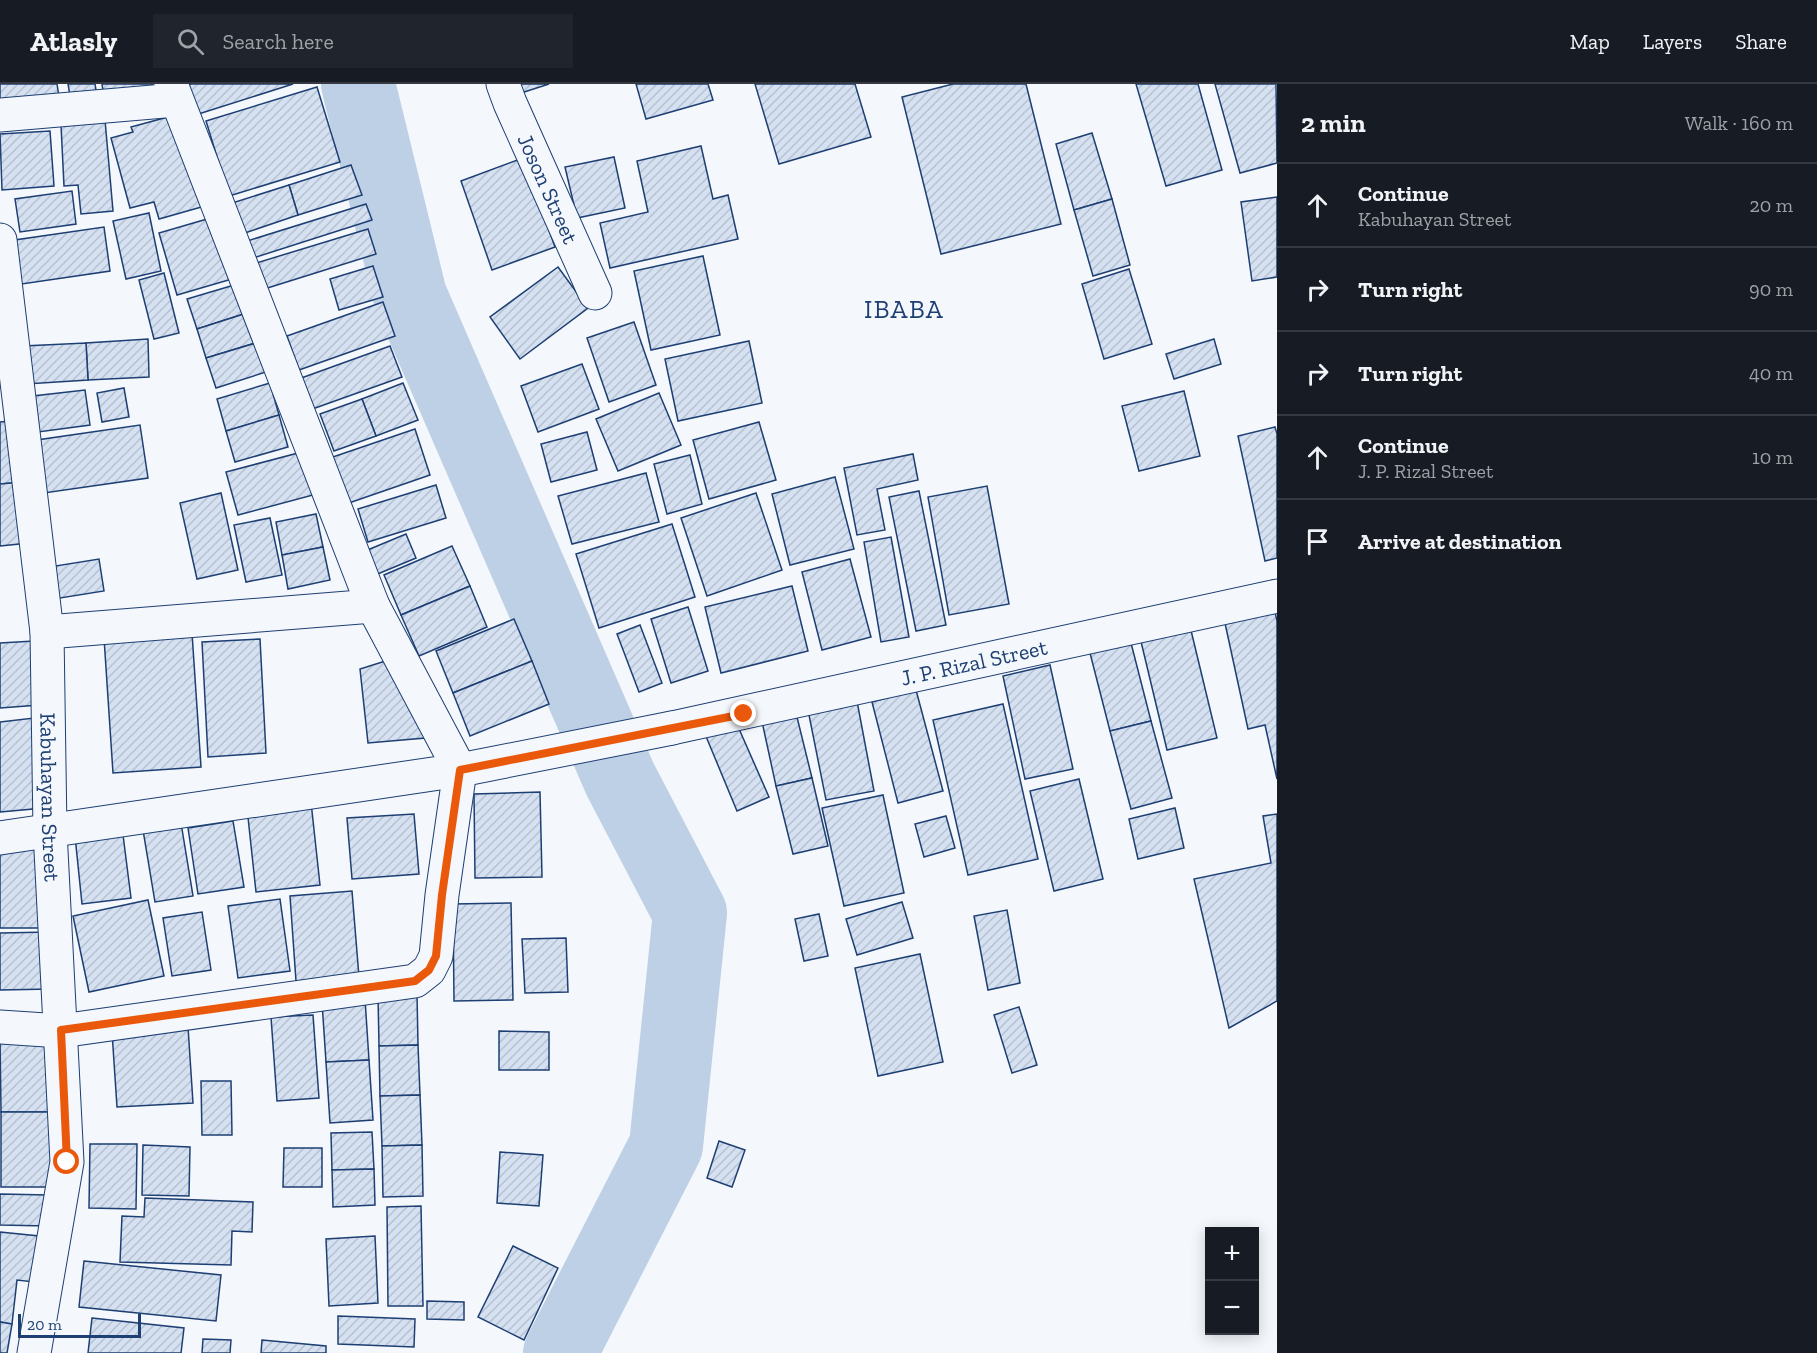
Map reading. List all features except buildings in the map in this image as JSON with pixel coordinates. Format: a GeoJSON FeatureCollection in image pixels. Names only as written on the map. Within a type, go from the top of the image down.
{"type":"FeatureCollection","features":[{"type":"Feature","properties":{"kind":"street","name":"Joson Street"},"geometry":{"type":"LineString","coordinates":[[503,84],[595,293]]}},
{"type":"Feature","properties":{"kind":"street"},"geometry":{"type":"LineString","coordinates":[[0,115],[174,92],[373,606],[460,770],[442,895],[436,956],[429,970],[415,981],[61,1030],[0,1027]]}},
{"type":"Feature","properties":{"kind":"street","name":"Kabuhayan Street"},"geometry":{"type":"LineString","coordinates":[[0,240],[47,632],[50,831],[67,1162],[34,1353]]}},
{"type":"Feature","properties":{"kind":"street","name":"J. P. Rizal Street"},"geometry":{"type":"LineString","coordinates":[[0,838],[460,770],[672,728],[1277,596]]}},
{"type":"Feature","properties":{"kind":"street"},"geometry":{"type":"LineString","coordinates":[[47,632],[373,606]]}},
{"type":"Feature","properties":{"kind":"waterway"},"geometry":{"type":"LineString","coordinates":[[358,84],[410,296],[620,779],[690,913],[666,1146],[560,1353]]}},
{"type":"Feature","properties":{"kind":"district","name":"IBABA"},"geometry":{"type":"Point","coordinates":[904,309]}},
{"type":"Feature","properties":{"kind":"route"},"geometry":{"type":"LineString","coordinates":[[67,1162],[61,1030],[415,981],[429,970],[436,956],[442,895],[460,770],[744,714]]}}]}
